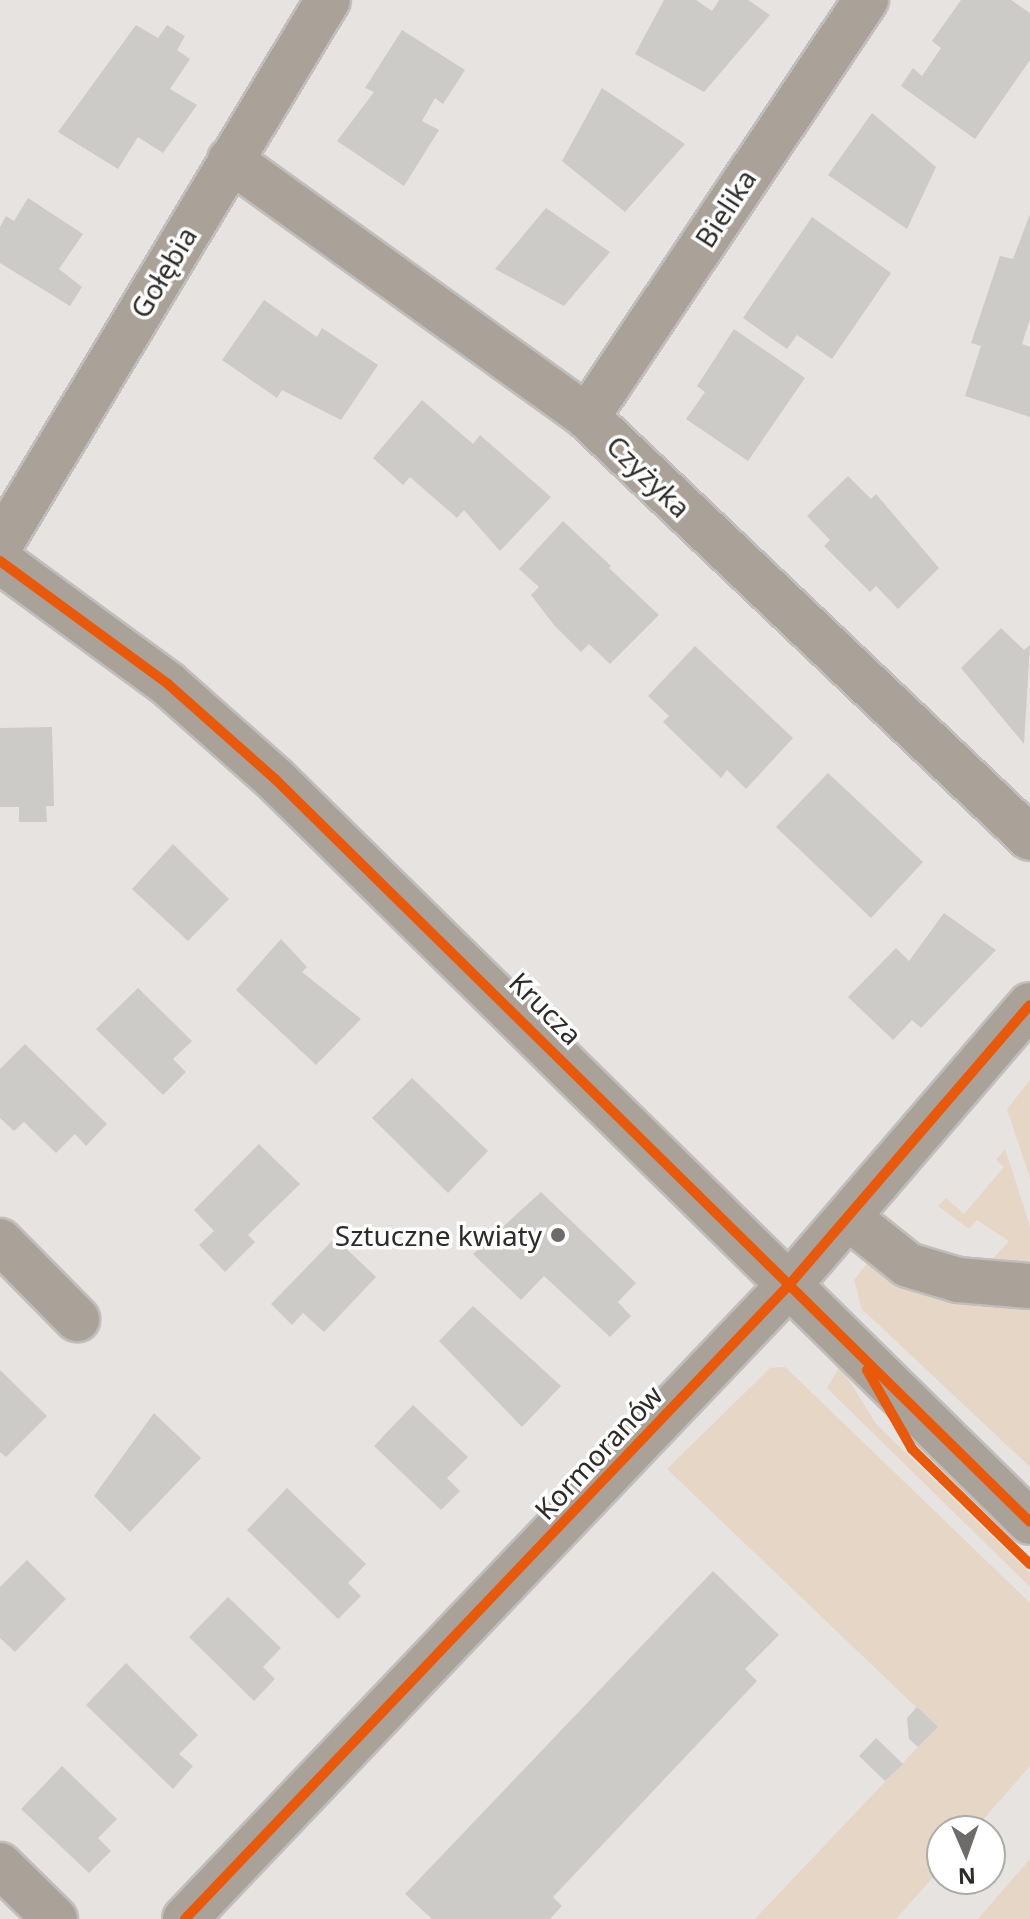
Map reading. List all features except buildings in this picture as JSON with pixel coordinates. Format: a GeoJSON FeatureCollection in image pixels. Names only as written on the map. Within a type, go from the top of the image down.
{"type":"FeatureCollection","features":[{"type":"Feature","properties":{"kind":"street","name":"Gołębia"},"geometry":{"type":"LineString","coordinates":[[0,545],[328,0]]}},
{"type":"Feature","properties":{"kind":"street","name":"Bielika"},"geometry":{"type":"LineString","coordinates":[[587,417],[866,0]]}},
{"type":"Feature","properties":{"kind":"street","name":"Czyżyka"},"geometry":{"type":"LineString","coordinates":[[230,160],[587,417],[1030,838]]}},
{"type":"Feature","properties":{"kind":"street","name":"Krucza"},"geometry":{"type":"LineString","coordinates":[[0,561],[168,684],[275,779],[1030,1522]]}},
{"type":"Feature","properties":{"kind":"street","name":"Kormoranów"},"geometry":{"type":"LineString","coordinates":[[185,1919],[789,1285],[1030,1005]]}},
{"type":"Feature","properties":{"kind":"street"},"geometry":{"type":"LineString","coordinates":[[849,1218],[908,1265],[958,1280],[1030,1286]]}},
{"type":"Feature","properties":{"kind":"street"},"geometry":{"type":"LineString","coordinates":[[0,1241],[77,1319]]}},
{"type":"Feature","properties":{"kind":"street"},"geometry":{"type":"LineString","coordinates":[[0,1865],[55,1919]]}},
{"type":"Feature","properties":{"kind":"shaded area"},"geometry":{"type":"Polygon","coordinates":[[[1030,1080],[1030,1178],[1007,1109],[1030,1080]]]}},
{"type":"Feature","properties":{"kind":"shaded area"},"geometry":{"type":"Polygon","coordinates":[[[1005,1149],[1030,1226],[1030,1260],[1004,1275],[980,1273],[1009,1241],[977,1220],[969,1229],[938,1206],[946,1198],[964,1214],[1004,1167],[996,1160],[1005,1149]]]}},
{"type":"Feature","properties":{"kind":"shaded area"},"geometry":{"type":"Polygon","coordinates":[[[873,1256],[1030,1295],[1030,1467],[862,1309],[854,1280],[873,1256]]]}},
{"type":"Feature","properties":{"kind":"shaded area"},"geometry":{"type":"Polygon","coordinates":[[[840,1366],[876,1424],[1030,1573],[1030,1587],[827,1388],[840,1366]]]}},
{"type":"Feature","properties":{"kind":"shaded area"},"geometry":{"type":"Polygon","coordinates":[[[785,1367],[1030,1603],[1030,1766],[987,1815],[926,1815],[926,1885],[896,1919],[755,1919],[937,1727],[667,1469],[770,1368],[785,1367]]]}},
{"type":"Feature","properties":{"kind":"shaded area"},"geometry":{"type":"Polygon","coordinates":[[[1030,1859],[1030,1919],[978,1919],[999,1895],[1006,1895],[1006,1887],[1030,1859]]]}},
{"type":"Feature","properties":{"kind":"cycle path"},"geometry":{"type":"LineString","coordinates":[[0,561],[168,684],[275,779],[1030,1522]]}},
{"type":"Feature","properties":{"kind":"cycle path"},"geometry":{"type":"LineString","coordinates":[[185,1919],[789,1285],[1030,1005]]}},
{"type":"Feature","properties":{"kind":"cycle path"},"geometry":{"type":"LineString","coordinates":[[867,1370],[912,1449],[1030,1564]]}},
{"type":"Feature","properties":{"kind":"place","name":"Sztuczne kwiaty"},"geometry":{"type":"Point","coordinates":[558,1235]}}]}
